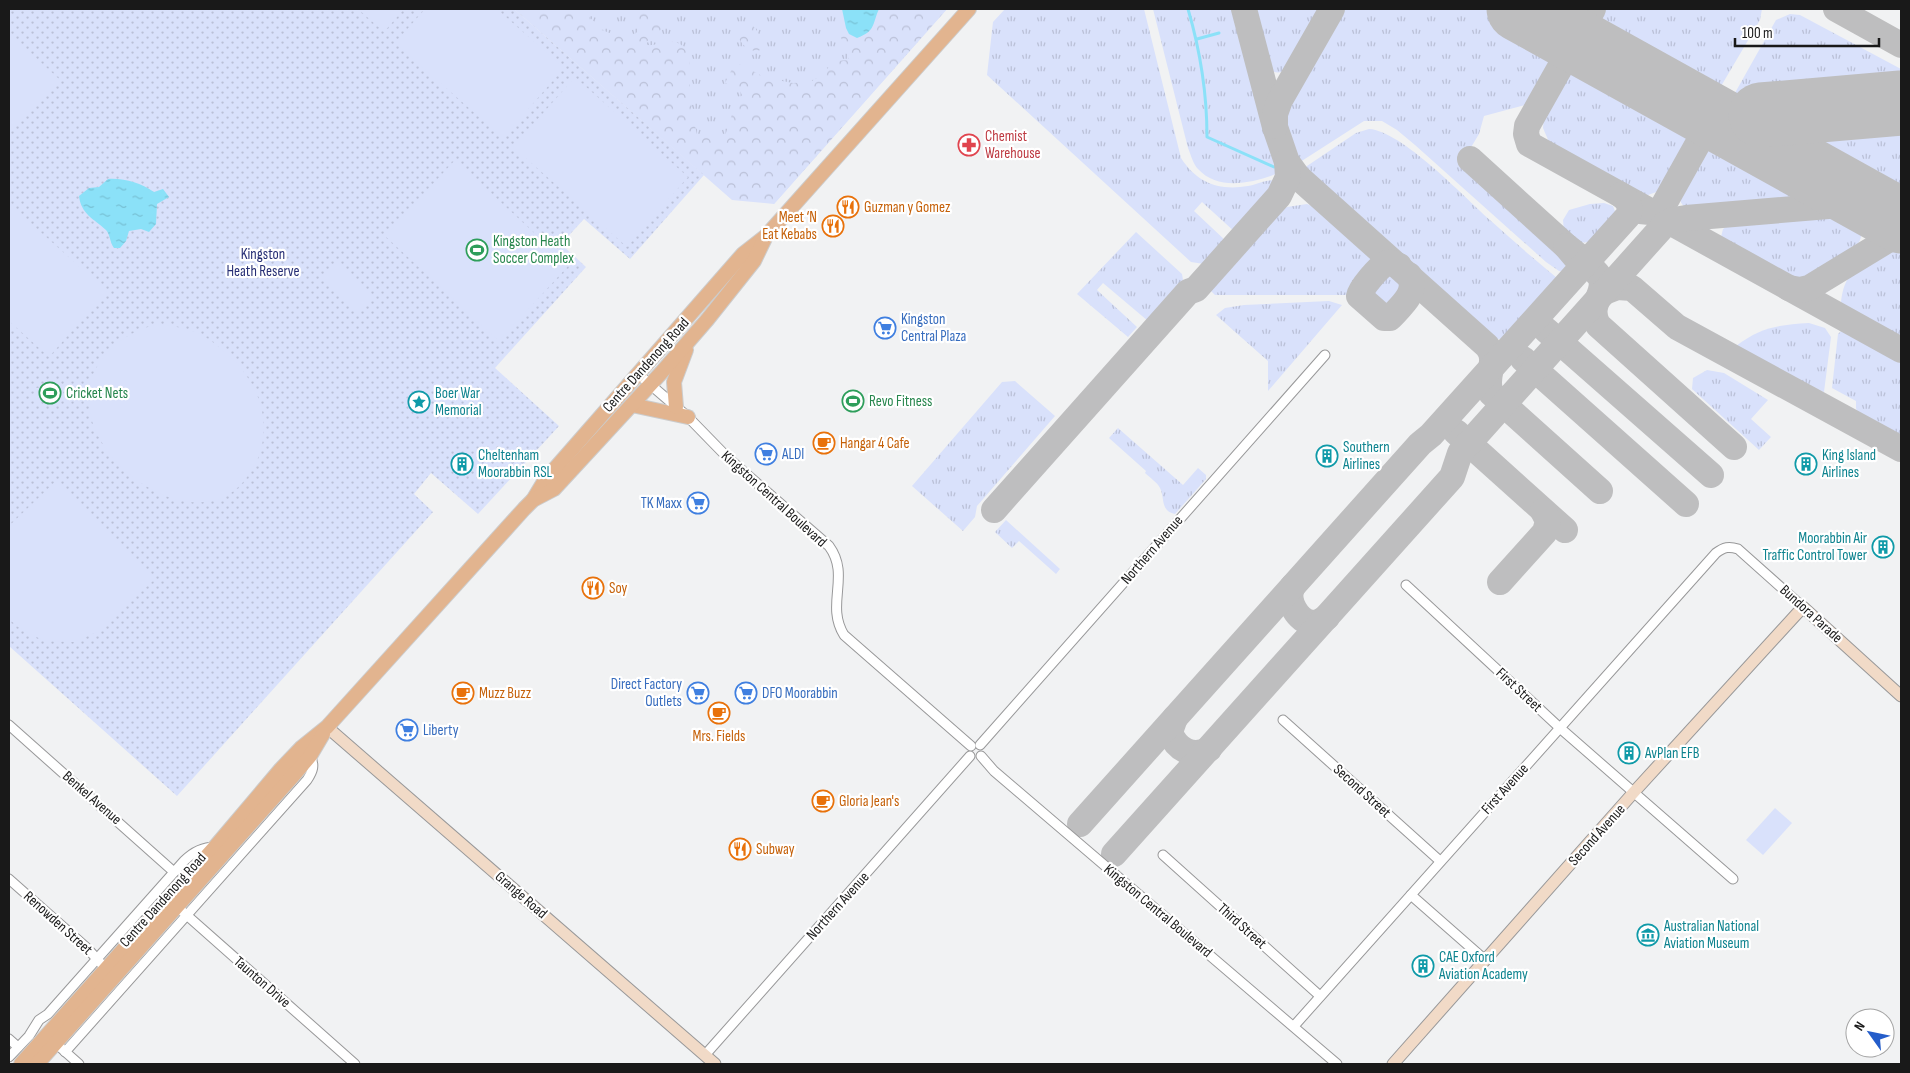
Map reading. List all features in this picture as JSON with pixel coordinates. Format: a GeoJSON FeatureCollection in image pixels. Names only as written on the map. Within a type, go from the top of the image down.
{"type":"FeatureCollection","features":[{"type":"Feature","properties":{"kind":"main road","name":"Centre Dandenong Road"},"geometry":{"type":"LineString","coordinates":[[21,1064],[56,1043],[106,969],[177,907],[215,847],[281,769],[301,748],[327,727],[533,500],[545,480],[743,254],[766,236],[969,9]]}},
{"type":"Feature","properties":{"kind":"main road","name":"Centre Dandenong Road"},"geometry":{"type":"LineString","coordinates":[[533,500],[554,489],[690,340],[754,261],[766,236]]}},
{"type":"Feature","properties":{"kind":"main road"},"geometry":{"type":"LineString","coordinates":[[676,407],[674,382],[690,340]]}},
{"type":"Feature","properties":{"kind":"main road"},"geometry":{"type":"LineString","coordinates":[[632,405],[688,418]]}},
{"type":"Feature","properties":{"kind":"main road","name":"Bundora Parade"},"geometry":{"type":"LineString","coordinates":[[1802,606],[1901,696]]}},
{"type":"Feature","properties":{"kind":"main road","name":"Second Avenue"},"geometry":{"type":"LineString","coordinates":[[1393,1064],[1802,606]]}},
{"type":"Feature","properties":{"kind":"main road","name":"Centre Dandenong Road"},"geometry":{"type":"LineString","coordinates":[[37,1064],[310,756],[327,727]]}},
{"type":"Feature","properties":{"kind":"main road","name":"Grange Road"},"geometry":{"type":"LineString","coordinates":[[327,727],[715,1064]]}},
{"type":"Feature","properties":{"kind":"street","name":"Northern Avenue"},"geometry":{"type":"LineString","coordinates":[[705,1056],[974,749],[1325,354]]}},
{"type":"Feature","properties":{"kind":"street","name":"Kingston Central Boulevard"},"geometry":{"type":"LineString","coordinates":[[638,374],[688,418],[715,446],[832,550],[840,570],[836,613],[839,626],[847,639],[974,749],[983,749],[981,756],[994,771],[1337,1064]]}},
{"type":"Feature","properties":{"kind":"street","name":"Bundora Parade"},"geometry":{"type":"LineString","coordinates":[[1716,552],[1730,546],[1738,549],[1802,606]]}},
{"type":"Feature","properties":{"kind":"street","name":"First Avenue"},"geometry":{"type":"LineString","coordinates":[[1294,1026],[1716,552]]}},
{"type":"Feature","properties":{"kind":"street","name":"First Street"},"geometry":{"type":"LineString","coordinates":[[1406,585],[1560,728],[1732,879]]}},
{"type":"Feature","properties":{"kind":"street","name":"Second Street"},"geometry":{"type":"LineString","coordinates":[[1283,720],[1440,861]]}},
{"type":"Feature","properties":{"kind":"street","name":"Benkel Avenue"},"geometry":{"type":"LineString","coordinates":[[9,725],[174,872]]}},
{"type":"Feature","properties":{"kind":"street","name":"Centre Dandenong Road"},"geometry":{"type":"LineString","coordinates":[[9,1057],[29,1036],[39,1020],[48,1014],[174,872],[193,853],[207,847],[215,847]]}},
{"type":"Feature","properties":{"kind":"street","name":"Third Street"},"geometry":{"type":"LineString","coordinates":[[1163,855],[1320,996]]}},
{"type":"Feature","properties":{"kind":"street","name":"Renowden Street"},"geometry":{"type":"LineString","coordinates":[[9,879],[97,958],[106,969]]}},
{"type":"Feature","properties":{"kind":"street"},"geometry":{"type":"LineString","coordinates":[[1410,895],[1485,960]]}},
{"type":"Feature","properties":{"kind":"street","name":"Taunton Drive"},"geometry":{"type":"LineString","coordinates":[[177,907],[355,1064]]}},
{"type":"Feature","properties":{"kind":"street"},"geometry":{"type":"LineString","coordinates":[[48,1014],[46,1023],[56,1043],[79,1064]]}},
{"type":"Feature","properties":{"kind":"street"},"geometry":{"type":"LineString","coordinates":[[9,1039],[18,1047]]}},
{"type":"Feature","properties":{"kind":"green space","name":"Kingston Heath Reserve"},"geometry":{"type":"Polygon","coordinates":[[[9,9],[514,9],[704,175],[630,259],[584,219],[561,244],[586,267],[495,368],[559,426],[478,514],[431,473],[414,494],[433,512],[177,796],[9,646],[9,9]]]}},
{"type":"Feature","properties":{"kind":"green space"},"geometry":{"type":"Polygon","coordinates":[[[358,9],[404,9],[384,32],[358,9]]]}},
{"type":"Feature","properties":{"kind":"green space"},"geometry":{"type":"Polygon","coordinates":[[[425,9],[497,9],[564,68],[503,138],[395,43],[425,9]]]}},
{"type":"Feature","properties":{"kind":"green space"},"geometry":{"type":"Polygon","coordinates":[[[514,9],[947,9],[774,204],[514,9]]]}},
{"type":"Feature","properties":{"kind":"green space"},"geometry":{"type":"Polygon","coordinates":[[[514,9],[583,9],[604,31],[615,34],[634,35],[638,31],[637,9],[657,9],[662,28],[656,36],[647,41],[647,45],[674,42],[681,44],[685,49],[690,63],[690,93],[697,135],[703,137],[725,136],[733,111],[742,95],[739,89],[725,83],[734,65],[740,64],[766,78],[793,83],[810,82],[819,77],[835,61],[849,60],[839,32],[845,23],[846,28],[874,26],[879,9],[947,9],[774,204],[732,200],[514,9]]]}},
{"type":"Feature","properties":{"kind":"green space"},"geometry":{"type":"Polygon","coordinates":[[[1005,9],[1144,9],[1181,158],[1187,167],[1202,179],[1218,186],[1237,187],[1268,181],[1278,182],[1266,200],[1236,233],[1202,202],[1194,211],[1227,242],[1204,264],[1191,262],[987,75],[993,22],[1005,9]]]}},
{"type":"Feature","properties":{"kind":"green space"},"geometry":{"type":"Polygon","coordinates":[[[1153,9],[1237,9],[1278,164],[1276,174],[1246,182],[1225,183],[1206,176],[1196,167],[1188,148],[1153,9]]]}},
{"type":"Feature","properties":{"kind":"green space"},"geometry":{"type":"Polygon","coordinates":[[[1251,9],[1324,9],[1291,66],[1284,71],[1274,72],[1266,64],[1251,9]]]}},
{"type":"Feature","properties":{"kind":"green space"},"geometry":{"type":"Polygon","coordinates":[[[1346,9],[1492,9],[1562,48],[1531,100],[1525,105],[1484,116],[1479,134],[1461,164],[1562,254],[1566,264],[1564,272],[1559,271],[1546,262],[1415,145],[1397,130],[1382,121],[1364,121],[1297,164],[1287,142],[1285,119],[1288,103],[1336,16],[1346,9]]]}},
{"type":"Feature","properties":{"kind":"green space"},"geometry":{"type":"Polygon","coordinates":[[[1548,9],[1584,9],[1576,24],[1548,9]]]}},
{"type":"Feature","properties":{"kind":"green space"},"geometry":{"type":"Polygon","coordinates":[[[1603,9],[1762,9],[1760,20],[1717,93],[1607,35],[1600,17],[1603,9]]]}},
{"type":"Feature","properties":{"kind":"green space"},"geometry":{"type":"Polygon","coordinates":[[[1790,14],[1800,15],[1901,69],[1901,88],[1732,102],[1731,100],[1776,20],[1790,14]]]}},
{"type":"Feature","properties":{"kind":"green space"},"geometry":{"type":"Polygon","coordinates":[[[750,23],[757,31],[761,40],[762,47],[758,52],[750,50],[745,46],[737,35],[739,27],[750,23]]]}},
{"type":"Feature","properties":{"kind":"green space"},"geometry":{"type":"Polygon","coordinates":[[[9,33],[59,79],[9,133],[9,33]]]}},
{"type":"Feature","properties":{"kind":"green space"},"geometry":{"type":"Polygon","coordinates":[[[1581,68],[1685,126],[1689,137],[1687,145],[1659,191],[1648,195],[1636,193],[1549,142],[1543,128],[1544,115],[1568,74],[1581,68]]]}},
{"type":"Feature","properties":{"kind":"green space"},"geometry":{"type":"Polygon","coordinates":[[[575,77],[688,177],[627,247],[513,147],[575,77]]]}},
{"type":"Feature","properties":{"kind":"green space"},"geometry":{"type":"Polygon","coordinates":[[[1901,118],[1901,191],[1884,187],[1779,128],[1901,118]]]}},
{"type":"Feature","properties":{"kind":"green space"},"geometry":{"type":"Polygon","coordinates":[[[1369,129],[1383,133],[1415,153],[1557,278],[1507,336],[1497,339],[1483,332],[1304,172],[1304,168],[1356,133],[1369,129]]]}},
{"type":"Feature","properties":{"kind":"green space"},"geometry":{"type":"Polygon","coordinates":[[[1723,146],[1743,150],[1823,193],[1823,196],[1819,199],[1700,209],[1691,209],[1685,206],[1681,203],[1681,193],[1697,161],[1708,150],[1723,146]]]}},
{"type":"Feature","properties":{"kind":"green space","name":"Kingston Heath Soccer Complex"},"geometry":{"type":"Polygon","coordinates":[[[455,160],[569,265],[499,341],[385,236],[455,160]]]}},
{"type":"Feature","properties":{"kind":"green space"},"geometry":{"type":"Polygon","coordinates":[[[1604,203],[1613,206],[1616,214],[1610,225],[1597,238],[1592,241],[1578,242],[1564,232],[1563,220],[1569,210],[1590,204],[1604,203]]]}},
{"type":"Feature","properties":{"kind":"green space"},"geometry":{"type":"Polygon","coordinates":[[[9,204],[107,291],[49,357],[9,321],[9,204]]]}},
{"type":"Feature","properties":{"kind":"green space"},"geometry":{"type":"Polygon","coordinates":[[[1307,204],[1326,212],[1370,251],[1375,261],[1347,295],[1215,295],[1209,289],[1273,215],[1287,207],[1307,204]]]}},
{"type":"Feature","properties":{"kind":"green space"},"geometry":{"type":"Polygon","coordinates":[[[1849,212],[1860,229],[1861,236],[1858,243],[1852,251],[1832,266],[1800,279],[1792,280],[1725,242],[1721,237],[1723,229],[1731,223],[1849,212]]]}},
{"type":"Feature","properties":{"kind":"green space"},"geometry":{"type":"Polygon","coordinates":[[[1136,232],[1182,274],[1183,280],[1148,321],[1103,283],[1097,290],[1137,327],[1128,337],[1077,294],[1136,232]]]}},
{"type":"Feature","properties":{"kind":"green space"},"geometry":{"type":"Polygon","coordinates":[[[1901,246],[1901,341],[1847,311],[1841,302],[1845,285],[1854,272],[1881,253],[1901,246]]]}},
{"type":"Feature","properties":{"kind":"green space"},"geometry":{"type":"Polygon","coordinates":[[[338,262],[374,298],[357,313],[323,278],[338,262]]]}},
{"type":"Feature","properties":{"kind":"green space"},"geometry":{"type":"Polygon","coordinates":[[[1393,273],[1401,279],[1403,290],[1390,307],[1370,290],[1383,276],[1393,273]]]}},
{"type":"Feature","properties":{"kind":"green space"},"geometry":{"type":"Polygon","coordinates":[[[1329,301],[1342,305],[1268,391],[1268,361],[1216,315],[1225,308],[1244,305],[1329,301]]]}},
{"type":"Feature","properties":{"kind":"green space"},"geometry":{"type":"Polygon","coordinates":[[[1809,323],[1825,328],[1831,337],[1824,392],[1816,390],[1741,351],[1736,346],[1770,328],[1809,323]]]}},
{"type":"Feature","properties":{"kind":"green space"},"geometry":{"type":"Polygon","coordinates":[[[158,324],[190,330],[211,341],[243,371],[252,384],[258,398],[264,429],[257,461],[247,477],[223,497],[193,502],[161,494],[132,476],[107,451],[92,421],[89,389],[102,359],[120,341],[141,329],[158,324]]]}},
{"type":"Feature","properties":{"kind":"green space"},"geometry":{"type":"Polygon","coordinates":[[[1847,330],[1901,359],[1901,438],[1858,415],[1856,401],[1832,388],[1838,334],[1841,331],[1847,330]]]}},
{"type":"Feature","properties":{"kind":"green space"},"geometry":{"type":"Polygon","coordinates":[[[1707,370],[1724,373],[1768,400],[1751,419],[1771,437],[1759,450],[1692,389],[1693,378],[1707,370]]]}},
{"type":"Feature","properties":{"kind":"green space"},"geometry":{"type":"Polygon","coordinates":[[[1015,381],[1055,416],[977,506],[975,517],[963,531],[912,486],[1002,382],[1015,381]]]}},
{"type":"Feature","properties":{"kind":"green space","name":"Cricket Nets"},"geometry":{"type":"Polygon","coordinates":[[[63,387],[63,398],[36,399],[36,388],[63,387]]]}},
{"type":"Feature","properties":{"kind":"green space"},"geometry":{"type":"Polygon","coordinates":[[[1118,428],[1183,485],[1198,468],[1206,475],[1206,479],[1175,514],[1167,510],[1160,488],[1145,473],[1146,471],[1109,438],[1118,428]]]}},
{"type":"Feature","properties":{"kind":"green space"},"geometry":{"type":"Polygon","coordinates":[[[56,481],[154,580],[97,632],[74,642],[44,641],[18,627],[9,619],[9,526],[56,481]]]}},
{"type":"Feature","properties":{"kind":"green space"},"geometry":{"type":"Polygon","coordinates":[[[1006,520],[1060,569],[1056,574],[1019,541],[1012,548],[995,532],[1006,520]]]}},
{"type":"Feature","properties":{"kind":"green space"},"geometry":{"type":"Polygon","coordinates":[[[1775,808],[1792,823],[1763,855],[1746,840],[1775,808]]]}},
{"type":"Feature","properties":{"kind":"water"},"geometry":{"type":"Polygon","coordinates":[[[842,9],[879,9],[870,30],[857,38],[849,34],[842,9]]]}},
{"type":"Feature","properties":{"kind":"water"},"geometry":{"type":"Polygon","coordinates":[[[108,179],[132,182],[154,192],[163,189],[169,197],[157,204],[156,224],[149,232],[141,229],[129,231],[126,241],[120,248],[114,248],[106,230],[85,212],[80,202],[79,196],[89,188],[99,187],[108,179]]]}},
{"type":"Feature","properties":{"kind":"waterway"},"geometry":{"type":"LineString","coordinates":[[1188,9],[1202,72],[1207,137],[1274,167]]}},
{"type":"Feature","properties":{"kind":"waterway"},"geometry":{"type":"LineString","coordinates":[[1197,39],[1219,33]]}},
{"type":"Feature","properties":{"kind":"taxiway"},"geometry":{"type":"LineString","coordinates":[[1244,9],[1275,127],[1287,162],[1298,177],[1487,346],[1492,358],[1489,380],[1491,393],[1600,491]]}},
{"type":"Feature","properties":{"kind":"taxiway"},"geometry":{"type":"LineString","coordinates":[[1275,126],[1275,114],[1280,100],[1332,9]]}},
{"type":"Feature","properties":{"kind":"taxiway"},"geometry":{"type":"LineString","coordinates":[[1593,9],[1527,126],[1526,134],[1529,144],[1901,350]]}},
{"type":"Feature","properties":{"kind":"taxiway"},"geometry":{"type":"LineString","coordinates":[[1836,9],[1901,45]]}},
{"type":"Feature","properties":{"kind":"taxiway"},"geometry":{"type":"LineString","coordinates":[[1640,211],[1658,215],[1706,129],[1711,124],[1724,119],[1761,115]]}},
{"type":"Feature","properties":{"kind":"taxiway"},"geometry":{"type":"LineString","coordinates":[[1470,159],[1566,246],[1577,259]]}},
{"type":"Feature","properties":{"kind":"taxiway"},"geometry":{"type":"LineString","coordinates":[[994,510],[1188,292],[1196,289],[1279,196],[1288,177],[1287,162]]}},
{"type":"Feature","properties":{"kind":"taxiway"},"geometry":{"type":"LineString","coordinates":[[1080,824],[1420,444],[1431,435],[1628,216],[1629,204],[1621,195]]}},
{"type":"Feature","properties":{"kind":"taxiway"},"geometry":{"type":"LineString","coordinates":[[1114,854],[1452,477],[1460,453],[1665,224],[1686,218],[1901,200]]}},
{"type":"Feature","properties":{"kind":"taxiway"},"geometry":{"type":"LineString","coordinates":[[1789,288],[1800,290],[1809,288],[1901,232]]}},
{"type":"Feature","properties":{"kind":"taxiway"},"geometry":{"type":"LineString","coordinates":[[1566,246],[1591,266],[1601,279],[1601,290],[1595,305],[1595,318],[1598,325],[1734,447]]}},
{"type":"Feature","properties":{"kind":"taxiway"},"geometry":{"type":"LineString","coordinates":[[1399,266],[1393,263],[1384,265],[1366,283],[1359,296],[1384,318],[1390,318],[1410,293],[1412,281],[1409,275]]}},
{"type":"Feature","properties":{"kind":"taxiway"},"geometry":{"type":"LineString","coordinates":[[1604,292],[1617,287],[1632,288],[1677,327],[1901,449]]}},
{"type":"Feature","properties":{"kind":"taxiway"},"geometry":{"type":"LineString","coordinates":[[1546,330],[1711,475]]}},
{"type":"Feature","properties":{"kind":"taxiway"},"geometry":{"type":"LineString","coordinates":[[1523,359],[1686,504]]}},
{"type":"Feature","properties":{"kind":"taxiway"},"geometry":{"type":"LineString","coordinates":[[1456,432],[1565,530]]}},
{"type":"Feature","properties":{"kind":"taxiway"},"geometry":{"type":"LineString","coordinates":[[1500,582],[1545,532],[1548,521],[1543,511]]}},
{"type":"Feature","properties":{"kind":"taxiway"},"geometry":{"type":"LineString","coordinates":[[1293,586],[1291,592],[1292,604],[1302,619],[1313,623],[1327,617]]}},
{"type":"Feature","properties":{"kind":"taxiway"},"geometry":{"type":"LineString","coordinates":[[1175,718],[1170,732],[1176,743],[1186,751],[1191,752],[1197,753],[1209,749]]}},
{"type":"Feature","properties":{"kind":"runway"},"geometry":{"type":"LineString","coordinates":[[1519,9],[1901,221]]}},
{"type":"Feature","properties":{"kind":"runway"},"geometry":{"type":"LineString","coordinates":[[1761,115],[1901,103]]}},
{"type":"Feature","properties":{"kind":"place","name":"Chemist Warehouse"},"geometry":{"type":"Point","coordinates":[969,145]}},
{"type":"Feature","properties":{"kind":"place","name":"Guzman y Gomez"},"geometry":{"type":"Point","coordinates":[848,207]}},
{"type":"Feature","properties":{"kind":"place","name":"Meet ‘N Eat Kebabs"},"geometry":{"type":"Point","coordinates":[833,226]}},
{"type":"Feature","properties":{"kind":"place","name":"Kingston Heath Soccer Complex"},"geometry":{"type":"Point","coordinates":[477,250]}},
{"type":"Feature","properties":{"kind":"place","name":"Kingston Central Plaza"},"geometry":{"type":"Point","coordinates":[885,328]}},
{"type":"Feature","properties":{"kind":"place","name":"Cricket Nets"},"geometry":{"type":"Point","coordinates":[50,393]}},
{"type":"Feature","properties":{"kind":"place","name":"Revo Fitness"},"geometry":{"type":"Point","coordinates":[853,401]}},
{"type":"Feature","properties":{"kind":"place","name":"Boer War Memorial"},"geometry":{"type":"Point","coordinates":[419,402]}},
{"type":"Feature","properties":{"kind":"place","name":"Hangar 4 Cafe"},"geometry":{"type":"Point","coordinates":[824,443]}},
{"type":"Feature","properties":{"kind":"place","name":"ALDI"},"geometry":{"type":"Point","coordinates":[766,454]}},
{"type":"Feature","properties":{"kind":"place","name":"Southern Airlines"},"geometry":{"type":"Point","coordinates":[1327,456]}},
{"type":"Feature","properties":{"kind":"place","name":"Cheltenham Moorabbin RSL"},"geometry":{"type":"Point","coordinates":[462,464]}},
{"type":"Feature","properties":{"kind":"place","name":"King Island Airlines"},"geometry":{"type":"Point","coordinates":[1806,464]}},
{"type":"Feature","properties":{"kind":"place","name":"TK Maxx"},"geometry":{"type":"Point","coordinates":[698,503]}},
{"type":"Feature","properties":{"kind":"place","name":"Moorabbin Air Traffic Control Tower"},"geometry":{"type":"Point","coordinates":[1883,547]}},
{"type":"Feature","properties":{"kind":"place","name":"Soy"},"geometry":{"type":"Point","coordinates":[593,588]}},
{"type":"Feature","properties":{"kind":"place","name":"Muzz Buzz"},"geometry":{"type":"Point","coordinates":[463,693]}},
{"type":"Feature","properties":{"kind":"place","name":"Direct Factory Outlets"},"geometry":{"type":"Point","coordinates":[698,693]}},
{"type":"Feature","properties":{"kind":"place","name":"DFO Moorabbin"},"geometry":{"type":"Point","coordinates":[746,693]}},
{"type":"Feature","properties":{"kind":"place","name":"Mrs. Fields"},"geometry":{"type":"Point","coordinates":[719,713]}},
{"type":"Feature","properties":{"kind":"place","name":"Liberty"},"geometry":{"type":"Point","coordinates":[407,730]}},
{"type":"Feature","properties":{"kind":"place","name":"AvPlan EFB"},"geometry":{"type":"Point","coordinates":[1629,753]}},
{"type":"Feature","properties":{"kind":"place","name":"Gloria Jean's"},"geometry":{"type":"Point","coordinates":[823,801]}},
{"type":"Feature","properties":{"kind":"place","name":"Subway"},"geometry":{"type":"Point","coordinates":[740,849]}},
{"type":"Feature","properties":{"kind":"place","name":"Australian National Aviation Museum"},"geometry":{"type":"Point","coordinates":[1648,935]}},
{"type":"Feature","properties":{"kind":"place","name":"CAE Oxford Aviation Academy"},"geometry":{"type":"Point","coordinates":[1423,966]}}]}
